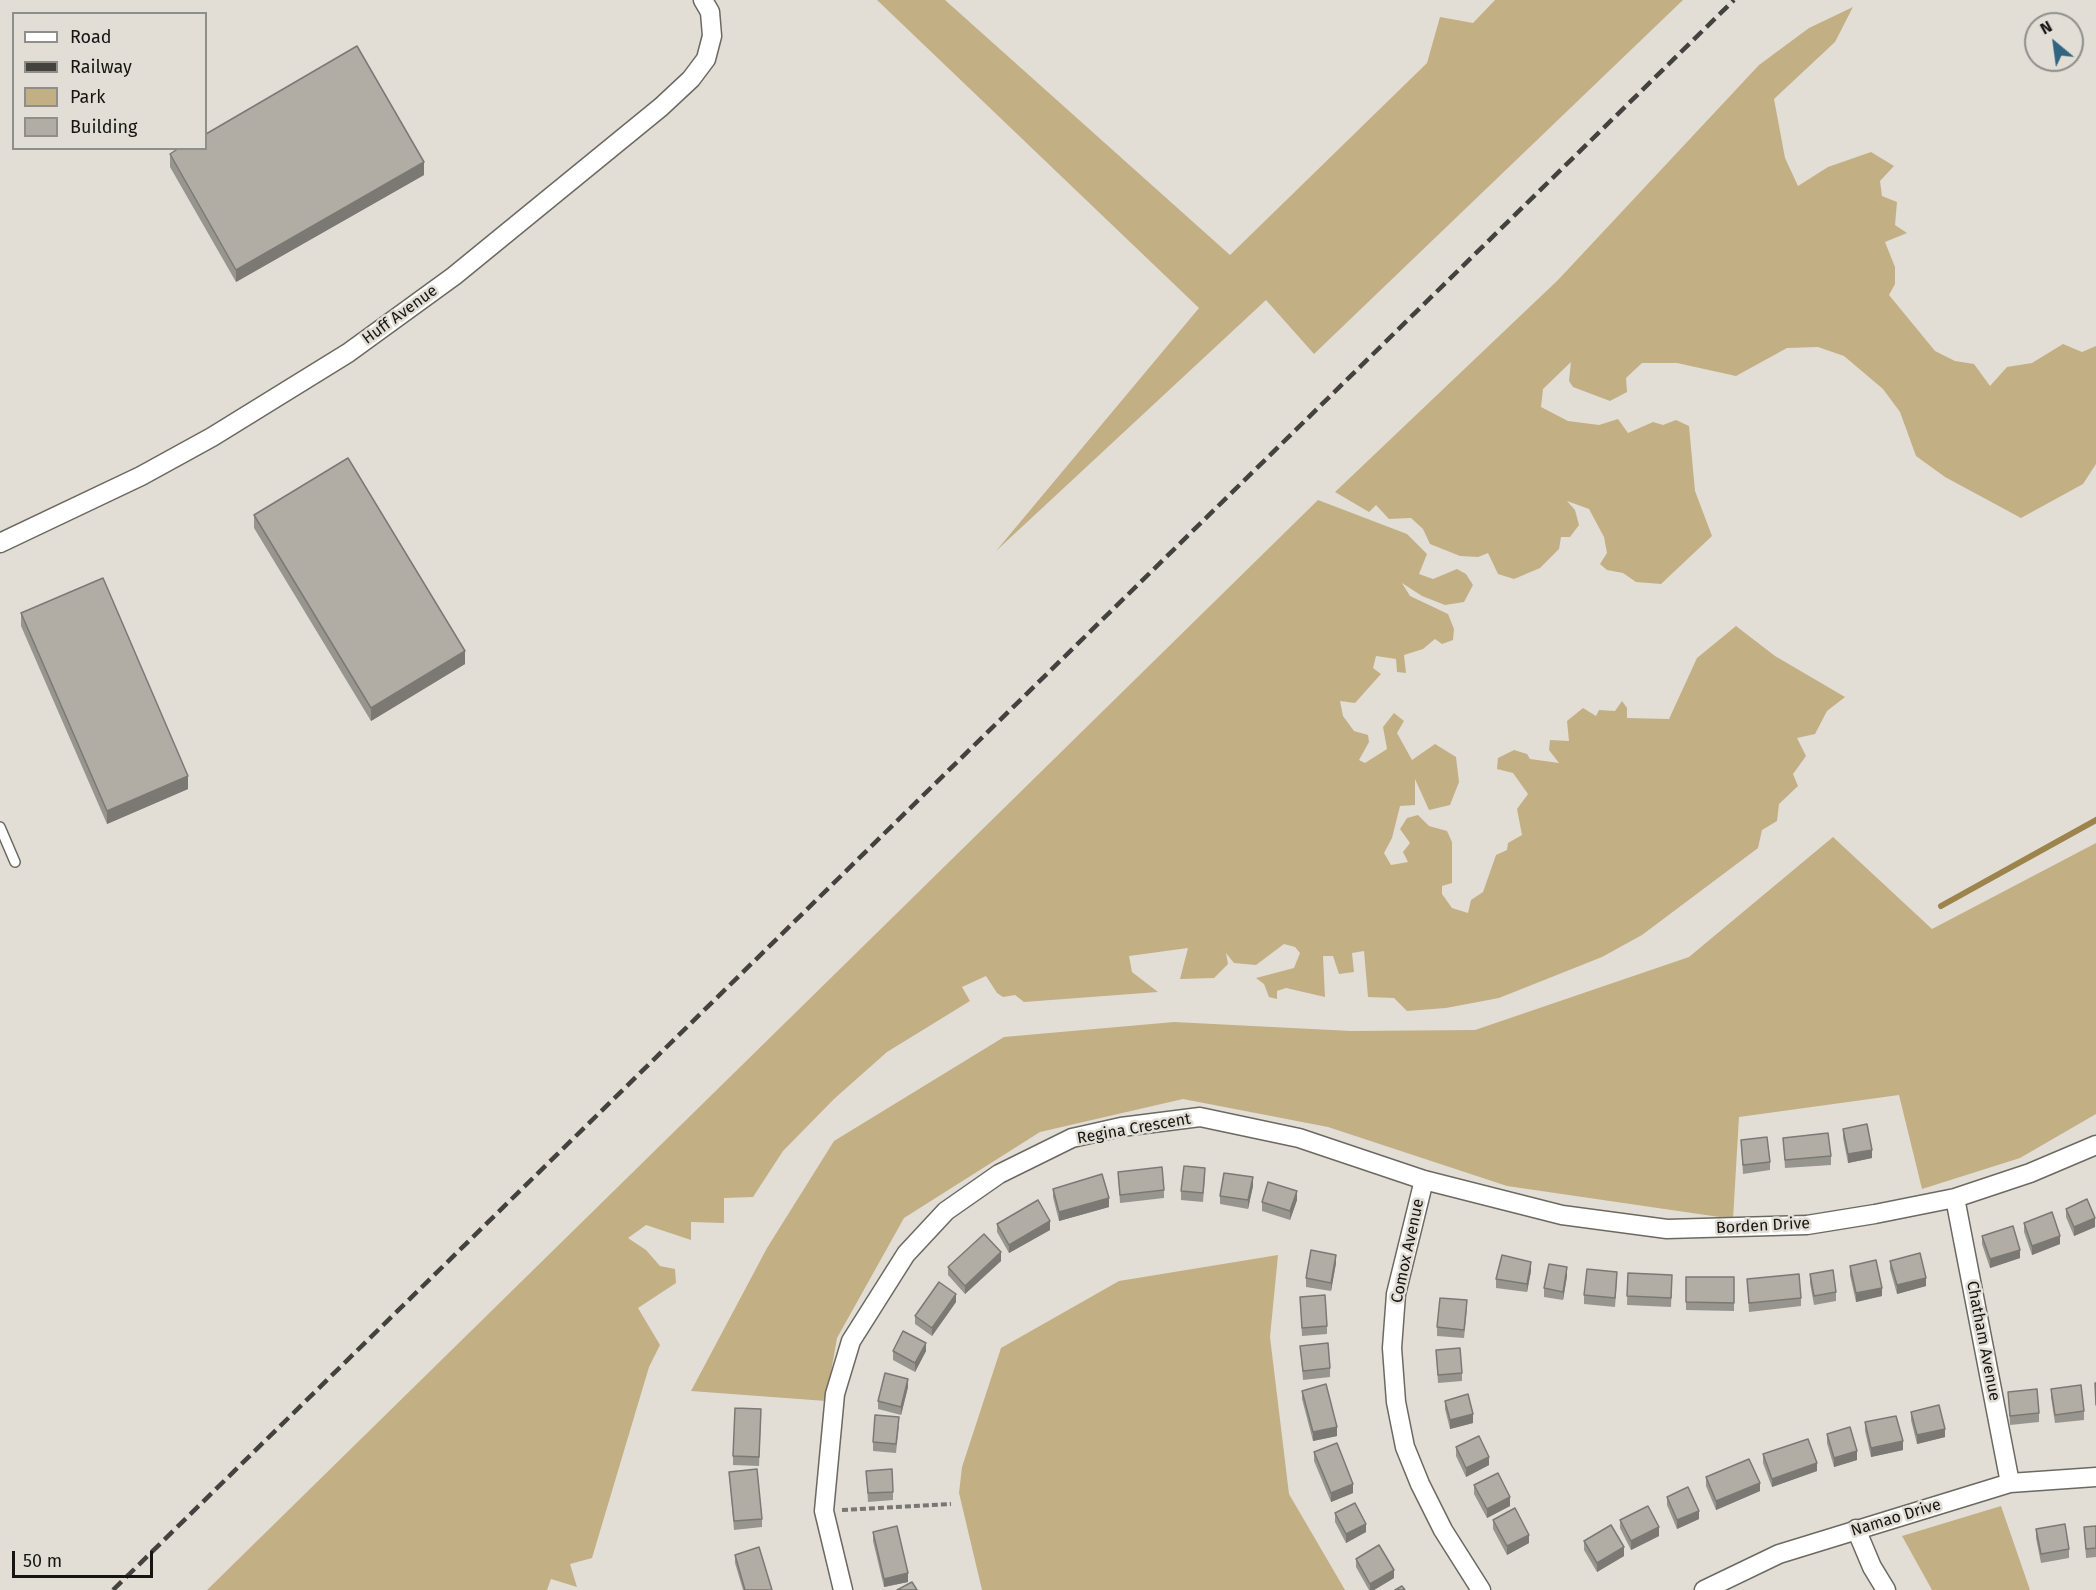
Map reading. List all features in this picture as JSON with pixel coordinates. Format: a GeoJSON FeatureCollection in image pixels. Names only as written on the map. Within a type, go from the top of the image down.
{"type":"FeatureCollection","features":[{"type":"Feature","properties":{"kind":"street","name":"Huff Avenue"},"geometry":{"type":"LineString","coordinates":[[0,543],[141,476],[212,437],[348,352],[454,276],[661,107],[691,79],[706,59],[712,36],[710,12],[703,0]]}},
{"type":"Feature","properties":{"kind":"street","name":"Regina Crescent"},"geometry":{"type":"LineString","coordinates":[[843,1590],[824,1510],[835,1394],[851,1341],[906,1254],[945,1211],[999,1174],[1072,1138],[1121,1127],[1200,1117],[1299,1138],[1424,1180]]}},
{"type":"Feature","properties":{"kind":"street","name":"Borden Drive"},"geometry":{"type":"LineString","coordinates":[[1424,1180],[1562,1215],[1667,1229],[1807,1225],[1956,1198],[2030,1173],[2096,1145]]}},
{"type":"Feature","properties":{"kind":"street","name":"Comox Avenue"},"geometry":{"type":"LineString","coordinates":[[1424,1180],[1396,1294],[1392,1348],[1396,1402],[1405,1447],[1420,1484],[1443,1530],[1481,1590]]}},
{"type":"Feature","properties":{"kind":"street","name":"Chatham Avenue"},"geometry":{"type":"LineString","coordinates":[[1956,1198],[2010,1483]]}},
{"type":"Feature","properties":{"kind":"street","name":"Namao Drive"},"geometry":{"type":"LineString","coordinates":[[1704,1590],[1779,1554],[2010,1483],[2096,1477]]}},
{"type":"Feature","properties":{"kind":"street"},"geometry":{"type":"LineString","coordinates":[[1856,1529],[1872,1567],[1886,1590]]}},
{"type":"Feature","properties":{"kind":"lane"},"geometry":{"type":"LineString","coordinates":[[0,827],[15,862]]}},
{"type":"Feature","properties":{"kind":"path"},"geometry":{"type":"LineString","coordinates":[[824,1510],[951,1504]]}},
{"type":"Feature","properties":{"kind":"green space"},"geometry":{"type":"Polygon","coordinates":[[[877,0],[945,0],[1230,255],[1427,63],[1440,17],[1473,23],[1495,0],[1683,0],[1314,354],[1266,300],[996,551],[1199,308],[877,0]]]}},
{"type":"Feature","properties":{"kind":"green space"},"geometry":{"type":"Polygon","coordinates":[[[1853,7],[1835,42],[1774,99],[1785,158],[1798,186],[1828,167],[1871,152],[1894,166],[1880,181],[1882,196],[1897,202],[1895,225],[1907,233],[1885,242],[1895,267],[1895,284],[1889,295],[1935,351],[1955,361],[1974,364],[1990,386],[2007,367],[2032,363],[2063,344],[2082,352],[2096,346],[2096,464],[2083,484],[2021,518],[1945,477],[1916,456],[1900,412],[1883,389],[1844,356],[1818,347],[1787,348],[1736,376],[1677,363],[1642,363],[1626,378],[1627,392],[1610,401],[1573,387],[1569,381],[1571,362],[1543,389],[1541,407],[1568,421],[1599,425],[1618,419],[1628,433],[1653,422],[1663,425],[1676,420],[1689,426],[1695,491],[1712,536],[1661,584],[1636,582],[1623,573],[1607,570],[1600,564],[1607,553],[1604,537],[1589,509],[1567,501],[1575,510],[1579,525],[1570,537],[1561,537],[1559,549],[1540,568],[1514,579],[1498,574],[1488,553],[1478,557],[1460,556],[1430,544],[1423,529],[1411,518],[1389,519],[1376,505],[1369,512],[1335,492],[1558,280],[1759,65],[1809,28],[1853,7]]]}},
{"type":"Feature","properties":{"kind":"green space"},"geometry":{"type":"Polygon","coordinates":[[[1318,500],[1407,534],[1427,554],[1419,574],[1433,579],[1457,569],[1466,574],[1473,585],[1464,602],[1445,605],[1422,596],[1402,583],[1410,596],[1448,614],[1454,629],[1453,640],[1442,644],[1435,639],[1423,649],[1404,655],[1406,673],[1397,672],[1396,659],[1376,656],[1373,668],[1381,674],[1355,703],[1340,701],[1343,716],[1354,731],[1368,735],[1369,742],[1359,760],[1365,763],[1387,749],[1383,727],[1394,713],[1404,721],[1397,733],[1412,760],[1435,744],[1456,757],[1459,782],[1450,805],[1429,810],[1415,779],[1415,805],[1400,806],[1392,838],[1384,853],[1391,865],[1408,862],[1403,852],[1410,843],[1400,829],[1407,818],[1418,815],[1429,826],[1447,831],[1452,842],[1452,883],[1442,886],[1442,894],[1452,908],[1468,913],[1471,900],[1483,892],[1496,855],[1507,850],[1508,843],[1522,835],[1517,809],[1528,794],[1513,773],[1497,769],[1498,758],[1514,750],[1527,754],[1530,759],[1559,763],[1549,750],[1550,740],[1569,741],[1567,721],[1583,708],[1596,716],[1599,710],[1615,711],[1622,701],[1627,708],[1627,718],[1669,719],[1697,658],[1736,626],[1775,656],[1845,697],[1827,711],[1815,734],[1797,738],[1806,756],[1793,774],[1798,786],[1779,804],[1777,821],[1762,830],[1758,848],[1642,935],[1602,957],[1499,998],[1446,1008],[1407,1011],[1394,998],[1368,997],[1364,951],[1352,953],[1354,972],[1339,974],[1333,956],[1323,956],[1325,997],[1286,988],[1277,991],[1277,999],[1269,997],[1264,984],[1256,978],[1294,968],[1300,953],[1295,947],[1284,944],[1256,965],[1234,963],[1226,953],[1228,964],[1214,978],[1180,979],[1188,948],[1129,956],[1132,972],[1158,992],[1024,1002],[1015,995],[1003,997],[997,993],[986,976],[962,987],[970,1001],[887,1052],[834,1099],[783,1151],[753,1197],[724,1198],[724,1223],[691,1222],[691,1240],[646,1225],[628,1238],[646,1250],[660,1266],[675,1269],[676,1283],[638,1308],[660,1345],[649,1367],[592,1558],[570,1564],[577,1587],[551,1579],[547,1590],[207,1590],[1318,500]]]}},
{"type":"Feature","properties":{"kind":"green space"},"geometry":{"type":"Polygon","coordinates":[[[1833,837],[1932,929],[2096,843],[2096,1114],[2020,1158],[1922,1189],[1899,1095],[1739,1117],[1733,1219],[1507,1186],[1328,1127],[1183,1099],[1040,1132],[904,1218],[837,1338],[826,1401],[691,1391],[767,1248],[834,1141],[1004,1037],[1174,1022],[1351,1031],[1475,1030],[1689,957],[1833,837]]]}},
{"type":"Feature","properties":{"kind":"green space"},"geometry":{"type":"Polygon","coordinates":[[[1278,1255],[1270,1337],[1289,1494],[1345,1590],[982,1590],[959,1493],[962,1467],[1001,1348],[1119,1281],[1278,1255]]]}},
{"type":"Feature","properties":{"kind":"green space"},"geometry":{"type":"Polygon","coordinates":[[[2001,1506],[2030,1590],[1932,1590],[1902,1536],[2001,1506]]]}},
{"type":"Feature","properties":{"kind":"building"},"geometry":{"type":"Polygon","coordinates":[[[357,46],[424,162],[236,270],[170,154],[176,150],[207,150],[207,133],[357,46]]]}},
{"type":"Feature","properties":{"kind":"building"},"geometry":{"type":"Polygon","coordinates":[[[348,458],[465,651],[371,708],[254,515],[348,458]]]}},
{"type":"Feature","properties":{"kind":"building"},"geometry":{"type":"Polygon","coordinates":[[[103,578],[188,776],[107,811],[21,613],[103,578]]]}},
{"type":"Feature","properties":{"kind":"building"},"geometry":{"type":"Polygon","coordinates":[[[1867,1124],[1872,1150],[1848,1154],[1843,1129],[1867,1124]]]}},
{"type":"Feature","properties":{"kind":"building"},"geometry":{"type":"Polygon","coordinates":[[[1828,1133],[1831,1156],[1785,1160],[1783,1138],[1828,1133]]]}},
{"type":"Feature","properties":{"kind":"building"},"geometry":{"type":"Polygon","coordinates":[[[1767,1137],[1770,1162],[1743,1165],[1741,1140],[1767,1137]]]}},
{"type":"Feature","properties":{"kind":"building"},"geometry":{"type":"Polygon","coordinates":[[[1184,1166],[1205,1168],[1203,1193],[1181,1191],[1184,1166]]]}},
{"type":"Feature","properties":{"kind":"building"},"geometry":{"type":"Polygon","coordinates":[[[1162,1167],[1164,1190],[1120,1195],[1118,1172],[1162,1167]]]}},
{"type":"Feature","properties":{"kind":"building"},"geometry":{"type":"Polygon","coordinates":[[[1224,1173],[1253,1177],[1248,1200],[1220,1196],[1224,1173]]]}},
{"type":"Feature","properties":{"kind":"building"},"geometry":{"type":"Polygon","coordinates":[[[1102,1174],[1109,1198],[1059,1212],[1053,1189],[1102,1174]]]}},
{"type":"Feature","properties":{"kind":"building"},"geometry":{"type":"Polygon","coordinates":[[[1268,1182],[1297,1191],[1290,1211],[1262,1202],[1268,1182]]]}},
{"type":"Feature","properties":{"kind":"building"},"geometry":{"type":"Polygon","coordinates":[[[2087,1199],[2095,1218],[2074,1227],[2066,1209],[2087,1199]]]}},
{"type":"Feature","properties":{"kind":"building"},"geometry":{"type":"Polygon","coordinates":[[[1038,1200],[1050,1221],[1009,1245],[997,1224],[1038,1200]]]}},
{"type":"Feature","properties":{"kind":"building"},"geometry":{"type":"Polygon","coordinates":[[[2052,1212],[2060,1236],[2032,1246],[2024,1223],[2052,1212]]]}},
{"type":"Feature","properties":{"kind":"building"},"geometry":{"type":"Polygon","coordinates":[[[2013,1226],[2020,1250],[1990,1259],[1982,1236],[2013,1226]]]}},
{"type":"Feature","properties":{"kind":"building"},"geometry":{"type":"Polygon","coordinates":[[[984,1234],[1001,1252],[965,1286],[948,1267],[984,1234]]]}},
{"type":"Feature","properties":{"kind":"building"},"geometry":{"type":"Polygon","coordinates":[[[1311,1250],[1336,1255],[1331,1283],[1306,1278],[1311,1250]]]}},
{"type":"Feature","properties":{"kind":"building"},"geometry":{"type":"Polygon","coordinates":[[[1920,1253],[1926,1278],[1897,1285],[1890,1261],[1920,1253]]]}},
{"type":"Feature","properties":{"kind":"building"},"geometry":{"type":"Polygon","coordinates":[[[1502,1255],[1531,1262],[1527,1284],[1496,1279],[1502,1255]]]}},
{"type":"Feature","properties":{"kind":"building"},"geometry":{"type":"Polygon","coordinates":[[[1876,1260],[1882,1288],[1856,1293],[1850,1266],[1876,1260]]]}},
{"type":"Feature","properties":{"kind":"building"},"geometry":{"type":"Polygon","coordinates":[[[1549,1264],[1567,1267],[1563,1292],[1544,1288],[1549,1264]]]}},
{"type":"Feature","properties":{"kind":"building"},"geometry":{"type":"Polygon","coordinates":[[[1587,1269],[1617,1272],[1615,1298],[1584,1295],[1587,1269]]]}},
{"type":"Feature","properties":{"kind":"building"},"geometry":{"type":"Polygon","coordinates":[[[1833,1270],[1836,1292],[1814,1296],[1810,1274],[1833,1270]]]}},
{"type":"Feature","properties":{"kind":"building"},"geometry":{"type":"Polygon","coordinates":[[[1628,1273],[1672,1275],[1671,1298],[1627,1296],[1628,1273]]]}},
{"type":"Feature","properties":{"kind":"building"},"geometry":{"type":"Polygon","coordinates":[[[1799,1274],[1801,1298],[1749,1303],[1747,1279],[1799,1274]]]}},
{"type":"Feature","properties":{"kind":"building"},"geometry":{"type":"Polygon","coordinates":[[[1686,1277],[1734,1277],[1734,1303],[1686,1302],[1686,1277]]]}},
{"type":"Feature","properties":{"kind":"building"},"geometry":{"type":"Polygon","coordinates":[[[939,1282],[956,1294],[932,1328],[915,1316],[939,1282]]]}},
{"type":"Feature","properties":{"kind":"building"},"geometry":{"type":"Polygon","coordinates":[[[1325,1295],[1327,1326],[1302,1328],[1300,1297],[1325,1295]]]}},
{"type":"Feature","properties":{"kind":"building"},"geometry":{"type":"Polygon","coordinates":[[[1440,1298],[1467,1300],[1464,1330],[1437,1327],[1440,1298]]]}},
{"type":"Feature","properties":{"kind":"building"},"geometry":{"type":"Polygon","coordinates":[[[903,1331],[926,1343],[915,1363],[893,1351],[903,1331]]]}},
{"type":"Feature","properties":{"kind":"building"},"geometry":{"type":"Polygon","coordinates":[[[1328,1343],[1330,1368],[1303,1371],[1300,1346],[1328,1343]]]}},
{"type":"Feature","properties":{"kind":"building"},"geometry":{"type":"Polygon","coordinates":[[[1460,1348],[1462,1373],[1438,1375],[1436,1350],[1460,1348]]]}},
{"type":"Feature","properties":{"kind":"building"},"geometry":{"type":"Polygon","coordinates":[[[885,1373],[908,1379],[901,1407],[878,1401],[885,1373]]]}},
{"type":"Feature","properties":{"kind":"building"},"geometry":{"type":"Polygon","coordinates":[[[1326,1384],[1337,1427],[1313,1432],[1302,1391],[1326,1384]]]}},
{"type":"Feature","properties":{"kind":"building"},"geometry":{"type":"Polygon","coordinates":[[[2081,1385],[2084,1411],[2055,1415],[2051,1389],[2081,1385]]]}},
{"type":"Feature","properties":{"kind":"building"},"geometry":{"type":"Polygon","coordinates":[[[2037,1389],[2039,1413],[2010,1416],[2008,1392],[2037,1389]]]}},
{"type":"Feature","properties":{"kind":"building"},"geometry":{"type":"Polygon","coordinates":[[[1468,1394],[1473,1414],[1450,1420],[1445,1401],[1468,1394]]]}},
{"type":"Feature","properties":{"kind":"building"},"geometry":{"type":"Polygon","coordinates":[[[1939,1405],[1945,1429],[1917,1435],[1911,1412],[1939,1405]]]}},
{"type":"Feature","properties":{"kind":"building"},"geometry":{"type":"Polygon","coordinates":[[[735,1408],[761,1409],[759,1457],[733,1456],[735,1408]]]}},
{"type":"Feature","properties":{"kind":"building"},"geometry":{"type":"Polygon","coordinates":[[[875,1415],[899,1417],[896,1444],[873,1442],[875,1415]]]}},
{"type":"Feature","properties":{"kind":"building"},"geometry":{"type":"Polygon","coordinates":[[[1896,1416],[1903,1441],[1871,1448],[1865,1422],[1896,1416]]]}},
{"type":"Feature","properties":{"kind":"building"},"geometry":{"type":"Polygon","coordinates":[[[1850,1427],[1857,1451],[1834,1458],[1827,1434],[1850,1427]]]}},
{"type":"Feature","properties":{"kind":"building"},"geometry":{"type":"Polygon","coordinates":[[[1479,1436],[1489,1457],[1466,1468],[1456,1447],[1479,1436]]]}},
{"type":"Feature","properties":{"kind":"building"},"geometry":{"type":"Polygon","coordinates":[[[1808,1439],[1817,1463],[1772,1479],[1763,1454],[1808,1439]]]}},
{"type":"Feature","properties":{"kind":"building"},"geometry":{"type":"Polygon","coordinates":[[[1337,1443],[1353,1484],[1331,1493],[1314,1452],[1337,1443]]]}},
{"type":"Feature","properties":{"kind":"building"},"geometry":{"type":"Polygon","coordinates":[[[1749,1459],[1760,1483],[1716,1501],[1706,1477],[1749,1459]]]}},
{"type":"Feature","properties":{"kind":"building"},"geometry":{"type":"Polygon","coordinates":[[[757,1469],[762,1519],[734,1521],[729,1472],[757,1469]]]}},
{"type":"Feature","properties":{"kind":"building"},"geometry":{"type":"Polygon","coordinates":[[[892,1469],[893,1492],[868,1493],[866,1471],[892,1469]]]}},
{"type":"Feature","properties":{"kind":"building"},"geometry":{"type":"Polygon","coordinates":[[[1498,1473],[1510,1497],[1487,1509],[1474,1485],[1498,1473]]]}},
{"type":"Feature","properties":{"kind":"building"},"geometry":{"type":"Polygon","coordinates":[[[1688,1487],[1699,1511],[1677,1520],[1667,1497],[1688,1487]]]}},
{"type":"Feature","properties":{"kind":"building"},"geometry":{"type":"Polygon","coordinates":[[[1355,1503],[1366,1524],[1346,1534],[1335,1513],[1355,1503]]]}},
{"type":"Feature","properties":{"kind":"building"},"geometry":{"type":"Polygon","coordinates":[[[1648,1506],[1659,1527],[1631,1541],[1620,1520],[1648,1506]]]}},
{"type":"Feature","properties":{"kind":"building"},"geometry":{"type":"Polygon","coordinates":[[[1515,1508],[1529,1535],[1507,1546],[1493,1520],[1515,1508]]]}},
{"type":"Feature","properties":{"kind":"building"},"geometry":{"type":"Polygon","coordinates":[[[2065,1524],[2069,1549],[2041,1554],[2036,1529],[2065,1524]]]}},
{"type":"Feature","properties":{"kind":"building"},"geometry":{"type":"Polygon","coordinates":[[[1611,1525],[1624,1547],[1597,1563],[1584,1541],[1611,1525]]]}},
{"type":"Feature","properties":{"kind":"building"},"geometry":{"type":"Polygon","coordinates":[[[897,1526],[908,1573],[884,1579],[873,1532],[897,1526]]]}},
{"type":"Feature","properties":{"kind":"building"},"geometry":{"type":"Polygon","coordinates":[[[2096,1526],[2096,1548],[2086,1549],[2084,1527],[2096,1526]]]}},
{"type":"Feature","properties":{"kind":"building"},"geometry":{"type":"Polygon","coordinates":[[[1379,1545],[1394,1570],[1370,1584],[1356,1559],[1379,1545]]]}},
{"type":"Feature","properties":{"kind":"building"},"geometry":{"type":"Polygon","coordinates":[[[759,1547],[772,1590],[745,1590],[735,1555],[759,1547]]]}},
{"type":"Feature","properties":{"kind":"building"},"geometry":{"type":"Polygon","coordinates":[[[912,1582],[917,1590],[897,1590],[912,1582]]]}},
{"type":"Feature","properties":{"kind":"waterway"},"geometry":{"type":"LineString","coordinates":[[1941,906],[2096,820]]}},
{"type":"Feature","properties":{"kind":"railway"},"geometry":{"type":"LineString","coordinates":[[113,1590],[1734,0]]}}]}
